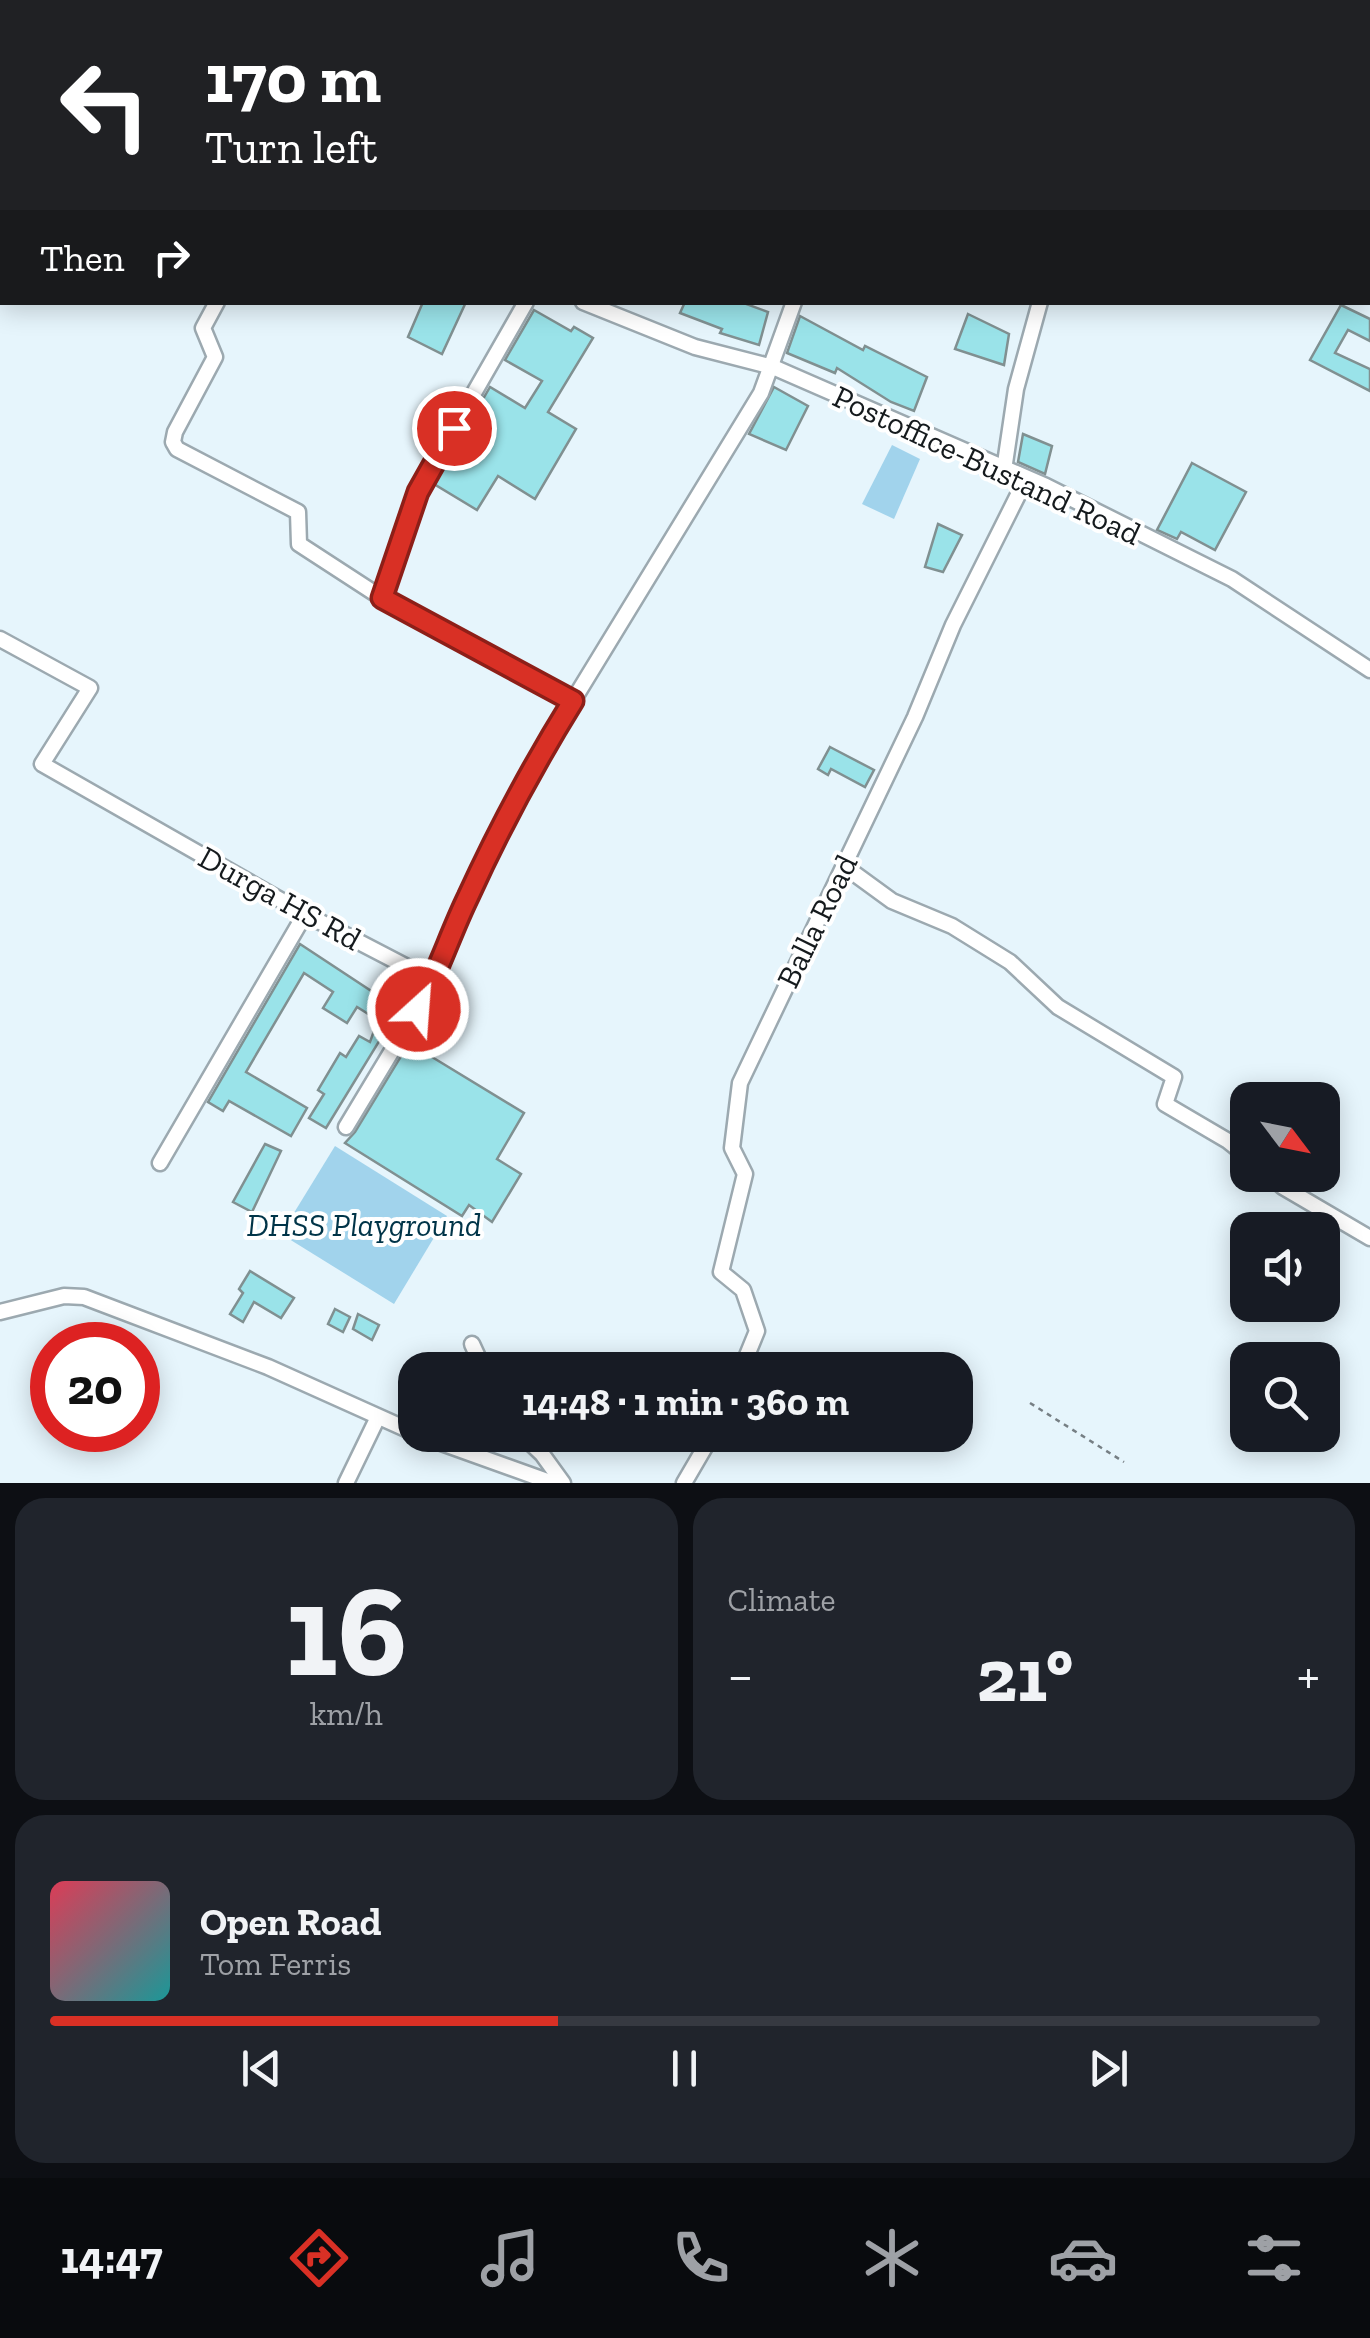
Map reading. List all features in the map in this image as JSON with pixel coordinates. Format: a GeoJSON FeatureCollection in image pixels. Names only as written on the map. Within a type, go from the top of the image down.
{"type":"FeatureCollection","features":[{"type":"Feature","properties":{"kind":"street"},"geometry":{"type":"LineString","coordinates":[[216,305],[203,328],[215,357],[175,432],[177,449],[298,512],[299,544],[382,598],[573,701]]}},
{"type":"Feature","properties":{"kind":"street"},"geometry":{"type":"LineString","coordinates":[[382,598],[418,492],[524,305]]}},
{"type":"Feature","properties":{"kind":"street","name":"Postoffice-Bustand Road"},"geometry":{"type":"LineString","coordinates":[[591,305],[694,347],[772,368],[1026,480],[1232,579],[1370,670]]}},
{"type":"Feature","properties":{"kind":"street"},"geometry":{"type":"LineString","coordinates":[[346,1128],[434,980],[494,839],[535,763],[761,394],[793,305]]}},
{"type":"Feature","properties":{"kind":"street"},"geometry":{"type":"LineString","coordinates":[[1004,470],[1016,389],[1039,305]]}},
{"type":"Feature","properties":{"kind":"street","name":"Balla Road"},"geometry":{"type":"LineString","coordinates":[[748,1352],[757,1331],[743,1290],[721,1272],[745,1174],[732,1148],[740,1084],[915,717],[953,625],[1026,480]]}},
{"type":"Feature","properties":{"kind":"street","name":"Durga HS Rd"},"geometry":{"type":"LineString","coordinates":[[0,639],[90,688],[42,764],[305,914],[434,980]]}},
{"type":"Feature","properties":{"kind":"street"},"geometry":{"type":"LineString","coordinates":[[844,866],[892,900],[952,926],[1010,962],[1058,1006],[1174,1078],[1165,1104],[1230,1143]]}},
{"type":"Feature","properties":{"kind":"street"},"geometry":{"type":"LineString","coordinates":[[160,1164],[305,914]]}},
{"type":"Feature","properties":{"kind":"street"},"geometry":{"type":"LineString","coordinates":[[1291,1192],[1370,1238]]}},
{"type":"Feature","properties":{"kind":"street"},"geometry":{"type":"LineString","coordinates":[[0,1312],[64,1296],[84,1297],[268,1366],[398,1426]]}},
{"type":"Feature","properties":{"kind":"street"},"geometry":{"type":"LineString","coordinates":[[472,1344],[476,1352]]}},
{"type":"Feature","properties":{"kind":"street"},"geometry":{"type":"LineString","coordinates":[[346,1483],[377,1418]]}},
{"type":"Feature","properties":{"kind":"street"},"geometry":{"type":"LineString","coordinates":[[467,1452],[553,1483]]}},
{"type":"Feature","properties":{"kind":"street"},"geometry":{"type":"LineString","coordinates":[[540,1452],[563,1483]]}},
{"type":"Feature","properties":{"kind":"street"},"geometry":{"type":"LineString","coordinates":[[684,1483],[702,1452]]}},
{"type":"Feature","properties":{"kind":"path"},"geometry":{"type":"LineString","coordinates":[[1030,1404],[1124,1462]]}},
{"type":"Feature","properties":{"kind":"green space"},"geometry":{"type":"Polygon","coordinates":[[[892,445],[920,459],[894,519],[862,504],[892,445]]]}},
{"type":"Feature","properties":{"kind":"green space","name":"DHSS Playground"},"geometry":{"type":"Polygon","coordinates":[[[335,1146],[447,1216],[394,1304],[281,1234],[335,1146]]]}},
{"type":"Feature","properties":{"kind":"building"},"geometry":{"type":"Polygon","coordinates":[[[422,305],[465,305],[442,354],[408,337],[422,305]]]}},
{"type":"Feature","properties":{"kind":"building"},"geometry":{"type":"Polygon","coordinates":[[[684,305],[749,305],[768,312],[759,345],[720,333],[722,329],[680,313],[684,305]]]}},
{"type":"Feature","properties":{"kind":"building"},"geometry":{"type":"Polygon","coordinates":[[[1341,305],[1370,319],[1370,341],[1348,330],[1335,353],[1370,369],[1370,391],[1310,360],[1341,305]]]}},
{"type":"Feature","properties":{"kind":"building"},"geometry":{"type":"Polygon","coordinates":[[[534,310],[571,331],[574,327],[593,338],[548,412],[576,429],[535,499],[498,476],[477,510],[434,484],[490,387],[525,408],[542,381],[505,360],[534,310]]]}},
{"type":"Feature","properties":{"kind":"building"},"geometry":{"type":"Polygon","coordinates":[[[968,314],[1009,334],[1004,365],[955,349],[968,314]]]}},
{"type":"Feature","properties":{"kind":"building"},"geometry":{"type":"Polygon","coordinates":[[[800,316],[863,350],[865,346],[927,377],[914,411],[891,402],[837,368],[835,373],[787,353],[800,316]]]}},
{"type":"Feature","properties":{"kind":"building"},"geometry":{"type":"Polygon","coordinates":[[[774,387],[808,406],[786,450],[749,434],[774,387]]]}},
{"type":"Feature","properties":{"kind":"building"},"geometry":{"type":"Polygon","coordinates":[[[1023,434],[1052,446],[1045,474],[1018,462],[1023,434]]]}},
{"type":"Feature","properties":{"kind":"building"},"geometry":{"type":"Polygon","coordinates":[[[1192,463],[1246,492],[1215,550],[1181,532],[1177,539],[1157,530],[1192,463]]]}},
{"type":"Feature","properties":{"kind":"building"},"geometry":{"type":"Polygon","coordinates":[[[938,524],[962,535],[943,572],[925,567],[938,524]]]}},
{"type":"Feature","properties":{"kind":"building"},"geometry":{"type":"Polygon","coordinates":[[[830,747],[874,770],[865,787],[831,769],[828,775],[818,769],[830,747]]]}},
{"type":"Feature","properties":{"kind":"building"},"geometry":{"type":"Polygon","coordinates":[[[300,944],[403,1012],[386,1040],[381,1038],[326,1128],[309,1118],[324,1094],[318,1090],[340,1053],[346,1057],[359,1036],[370,1042],[378,1020],[357,1007],[347,1023],[323,1008],[333,992],[304,973],[246,1072],[307,1108],[291,1136],[229,1101],[223,1111],[208,1102],[300,944]]]}},
{"type":"Feature","properties":{"kind":"building"},"geometry":{"type":"Polygon","coordinates":[[[409,1043],[524,1113],[497,1159],[521,1174],[492,1222],[469,1205],[462,1216],[345,1143],[409,1043]]]}},
{"type":"Feature","properties":{"kind":"building"},"geometry":{"type":"Polygon","coordinates":[[[265,1144],[281,1151],[252,1212],[233,1202],[265,1144]]]}},
{"type":"Feature","properties":{"kind":"building"},"geometry":{"type":"Polygon","coordinates":[[[250,1271],[294,1298],[281,1318],[254,1302],[243,1322],[230,1314],[250,1271]]]}},
{"type":"Feature","properties":{"kind":"building"},"geometry":{"type":"Polygon","coordinates":[[[335,1309],[350,1317],[343,1332],[328,1324],[335,1309]]]}},
{"type":"Feature","properties":{"kind":"building"},"geometry":{"type":"Polygon","coordinates":[[[358,1314],[379,1325],[372,1340],[353,1329],[358,1314]]]}},
{"type":"Feature","properties":{"kind":"route"},"geometry":{"type":"LineString","coordinates":[[418,1009],[494,839],[573,701],[382,598],[418,492],[454,428]]}}]}
